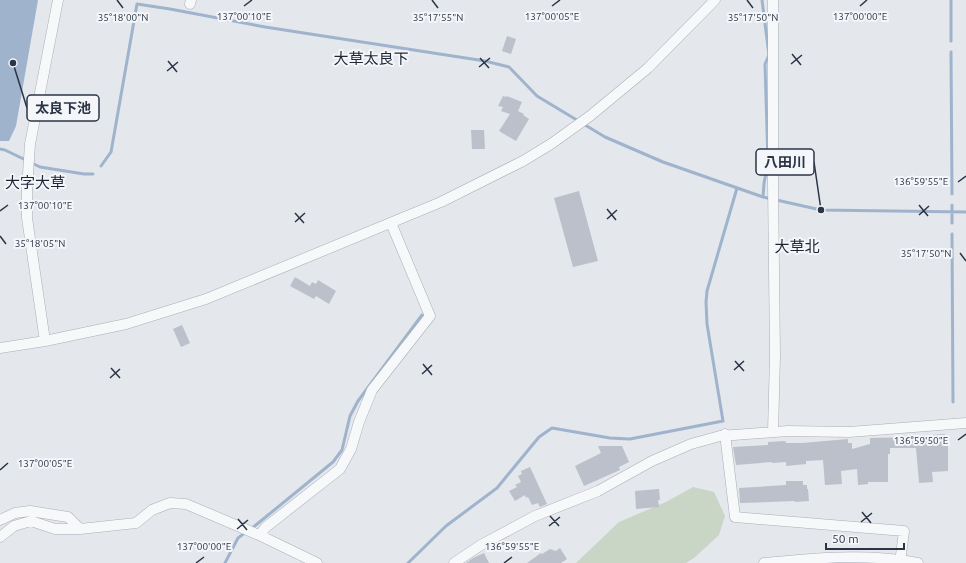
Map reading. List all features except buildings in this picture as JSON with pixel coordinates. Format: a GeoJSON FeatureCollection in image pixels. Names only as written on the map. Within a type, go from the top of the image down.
{"type":"FeatureCollection","features":[{"type":"Feature","properties":{"kind":"street"},"geometry":{"type":"LineString","coordinates":[[45,341],[27,218],[27,189],[30,144],[58,0]]}},
{"type":"Feature","properties":{"kind":"street"},"geometry":{"type":"LineString","coordinates":[[0,348],[45,341],[126,324],[206,299],[441,202],[523,161],[590,116],[648,68],[715,0]]}},
{"type":"Feature","properties":{"kind":"street"},"geometry":{"type":"LineString","coordinates":[[773,0],[775,356],[773,432]]}},
{"type":"Feature","properties":{"kind":"street"},"geometry":{"type":"LineString","coordinates":[[259,535],[266,527],[340,469],[351,449],[359,422],[372,390],[430,316],[391,223]]}},
{"type":"Feature","properties":{"kind":"street"},"geometry":{"type":"LineString","coordinates":[[454,563],[481,545],[535,516],[598,491],[652,461],[691,444],[725,434],[788,431],[849,432],[966,423]]}},
{"type":"Feature","properties":{"kind":"street"},"geometry":{"type":"LineString","coordinates":[[725,434],[735,517],[904,531],[901,561]]}},
{"type":"Feature","properties":{"kind":"street"},"geometry":{"type":"LineString","coordinates":[[0,537],[14,526],[31,521],[55,530],[136,523],[152,510],[170,503],[186,504],[259,535],[317,563]]}},
{"type":"Feature","properties":{"kind":"street"},"geometry":{"type":"LineString","coordinates":[[0,520],[15,513],[30,511],[68,517],[80,528]]}},
{"type":"Feature","properties":{"kind":"street"},"geometry":{"type":"LineString","coordinates":[[764,563],[857,557],[918,563]]}},
{"type":"Feature","properties":{"kind":"green space"},"geometry":{"type":"Polygon","coordinates":[[[693,487],[714,492],[725,516],[719,535],[694,558],[686,563],[576,563],[619,522],[666,502],[693,487]]]}},
{"type":"Feature","properties":{"kind":"water"},"geometry":{"type":"Polygon","coordinates":[[[0,0],[38,0],[16,126],[9,141],[0,141],[0,0]]]}},
{"type":"Feature","properties":{"kind":"waterway"},"geometry":{"type":"LineString","coordinates":[[762,0],[769,55],[765,64],[768,163],[763,197]]}},
{"type":"Feature","properties":{"kind":"waterway"},"geometry":{"type":"LineString","coordinates":[[951,0],[951,41]]}},
{"type":"Feature","properties":{"kind":"waterway"},"geometry":{"type":"LineString","coordinates":[[101,166],[111,152],[137,4],[265,27],[485,61],[509,67],[537,96],[605,137],[663,162],[763,197],[821,210],[966,212]]}},
{"type":"Feature","properties":{"kind":"waterway"},"geometry":{"type":"LineString","coordinates":[[951,52],[952,194]]}},
{"type":"Feature","properties":{"kind":"waterway"},"geometry":{"type":"LineString","coordinates":[[0,149],[40,167],[93,174]]}},
{"type":"Feature","properties":{"kind":"waterway"},"geometry":{"type":"LineString","coordinates":[[408,563],[446,526],[497,488],[539,437],[552,428],[610,438],[630,439],[723,421],[707,324],[706,302],[707,291],[737,188]]}},
{"type":"Feature","properties":{"kind":"waterway"},"geometry":{"type":"LineString","coordinates":[[952,205],[952,223]]}},
{"type":"Feature","properties":{"kind":"waterway"},"geometry":{"type":"LineString","coordinates":[[952,234],[953,402]]}},
{"type":"Feature","properties":{"kind":"waterway"},"geometry":{"type":"LineString","coordinates":[[251,529],[333,462],[342,450],[350,416],[358,401],[422,315]]}},
{"type":"Feature","properties":{"kind":"waterway"},"geometry":{"type":"LineString","coordinates":[[225,563],[238,538],[246,532]]}},
{"type":"Feature","properties":{"kind":"place","name":"太良下池"},"geometry":{"type":"Point","coordinates":[13,63]}},
{"type":"Feature","properties":{"kind":"place","name":"八田川"},"geometry":{"type":"Point","coordinates":[821,210]}},
{"type":"Feature","properties":{"kind":"district","name":"大草太良下"},"geometry":{"type":"Point","coordinates":[371,58]}},
{"type":"Feature","properties":{"kind":"district","name":"大字大草"},"geometry":{"type":"Point","coordinates":[35,182]}},
{"type":"Feature","properties":{"kind":"district","name":"大草北"},"geometry":{"type":"Point","coordinates":[797,246]}}]}
